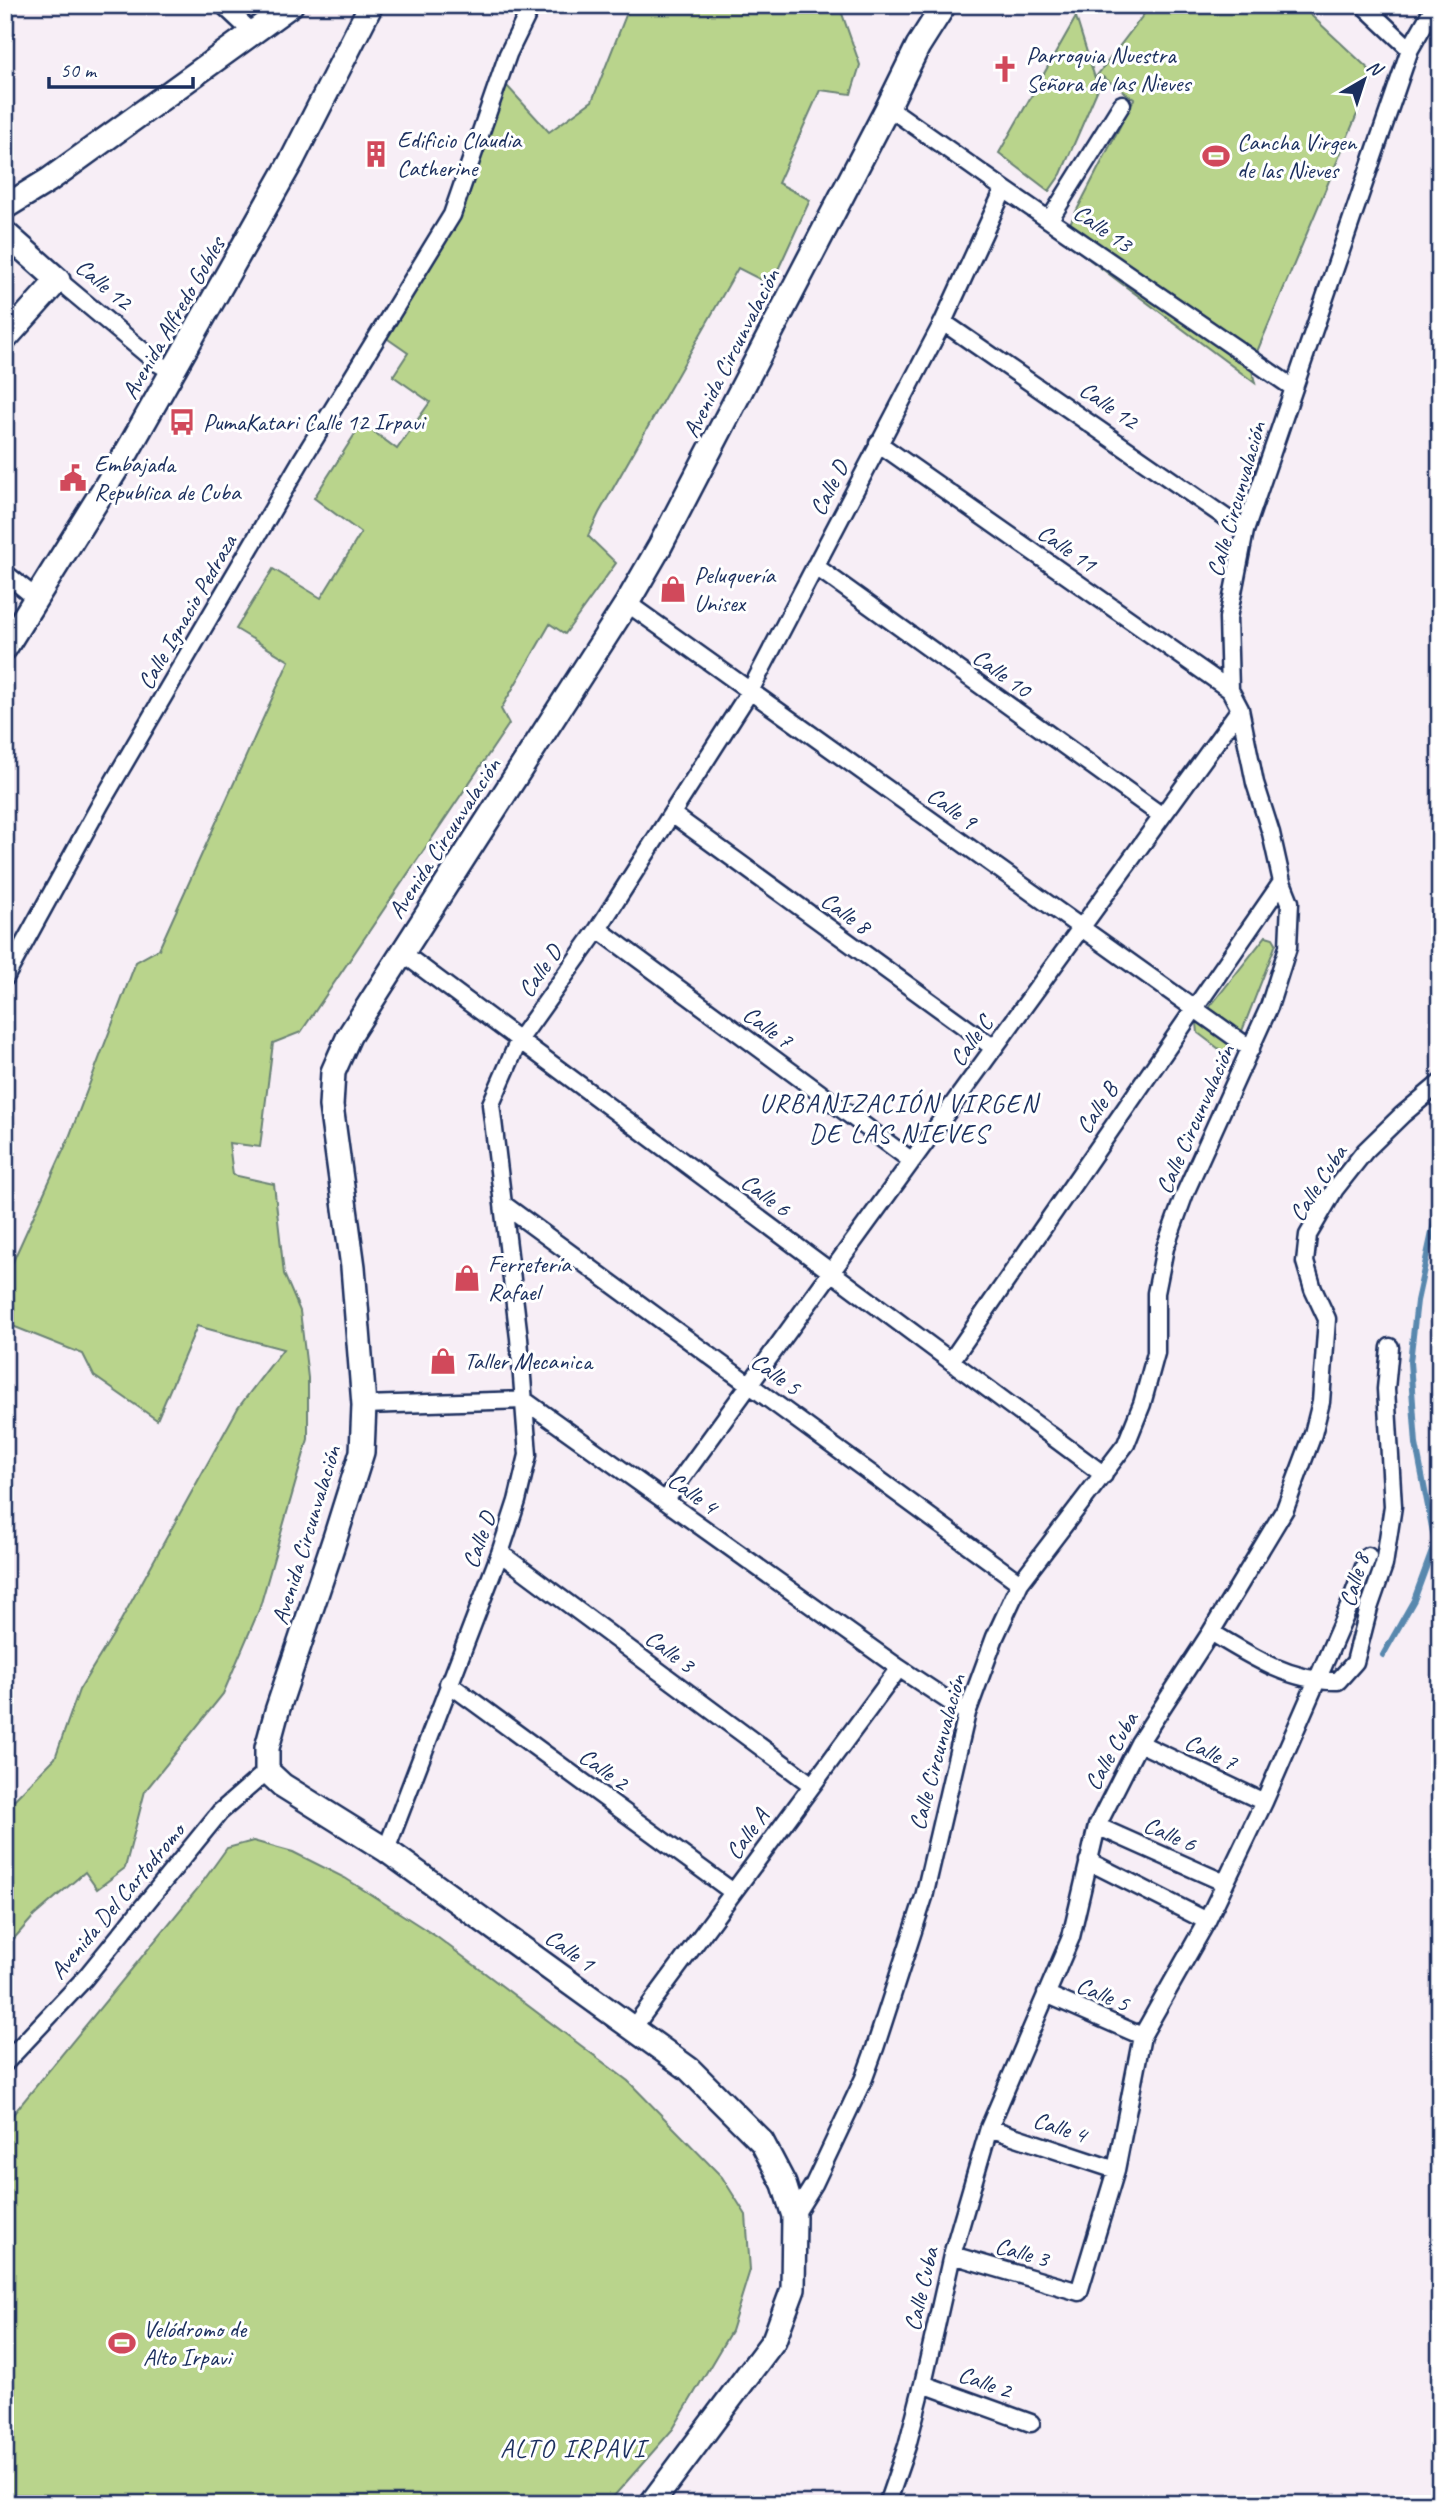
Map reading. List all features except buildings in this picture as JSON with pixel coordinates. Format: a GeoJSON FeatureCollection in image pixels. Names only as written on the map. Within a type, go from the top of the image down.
{"type":"FeatureCollection","features":[{"type":"Feature","properties":{"kind":"street"},"geometry":{"type":"LineString","coordinates":[[223,5],[254,34]]}},
{"type":"Feature","properties":{"kind":"street"},"geometry":{"type":"LineString","coordinates":[[5,207],[49,180],[291,5]]}},
{"type":"Feature","properties":{"kind":"street","name":"Calle Ignacio Pedraza"},"geometry":{"type":"LineString","coordinates":[[5,978],[101,803],[301,461],[452,215],[508,54],[532,5]]}},
{"type":"Feature","properties":{"kind":"street","name":"Avenida Circunvalación"},"geometry":{"type":"LineString","coordinates":[[267,1771],[267,1748],[277,1711],[362,1452],[364,1405],[353,1267],[331,1106],[333,1072],[349,1036],[401,952],[627,603],[660,546],[918,46],[944,5]]}},
{"type":"Feature","properties":{"kind":"street"},"geometry":{"type":"LineString","coordinates":[[1363,5],[1410,49]]}},
{"type":"Feature","properties":{"kind":"street","name":"Calle Circunvalación"},"geometry":{"type":"LineString","coordinates":[[794,2216],[814,2184],[864,2078],[875,2048],[924,1897],[967,1713],[995,1637],[1020,1583],[1126,1444],[1142,1404],[1156,1353],[1156,1293],[1165,1248],[1185,1193],[1269,1007],[1288,947],[1290,902],[1255,783],[1240,709],[1230,690],[1228,618],[1245,531],[1292,387],[1410,49],[1435,5]]}},
{"type":"Feature","properties":{"kind":"street","name":"Avenida Alfredo Gobles"},"geometry":{"type":"LineString","coordinates":[[5,648],[127,452],[173,372],[292,160],[371,6]]}},
{"type":"Feature","properties":{"kind":"street"},"geometry":{"type":"LineString","coordinates":[[1050,219],[1122,104]]}},
{"type":"Feature","properties":{"kind":"street","name":"Calle 13"},"geometry":{"type":"LineString","coordinates":[[888,107],[1004,190],[1292,387]]}},
{"type":"Feature","properties":{"kind":"street","name":"Calle D"},"geometry":{"type":"LineString","coordinates":[[386,1850],[500,1553],[517,1501],[527,1455],[519,1338],[491,1104],[519,1040],[598,929],[750,691],[943,322],[1004,190]]}},
{"type":"Feature","properties":{"kind":"street","name":"Calle 12"},"geometry":{"type":"LineString","coordinates":[[5,233],[156,362],[173,372]]}},
{"type":"Feature","properties":{"kind":"street"},"geometry":{"type":"LineString","coordinates":[[5,339],[58,280]]}},
{"type":"Feature","properties":{"kind":"street","name":"Calle 12"},"geometry":{"type":"LineString","coordinates":[[943,322],[1245,531]]}},
{"type":"Feature","properties":{"kind":"street","name":"Calle 11"},"geometry":{"type":"LineString","coordinates":[[878,443],[1230,690]]}},
{"type":"Feature","properties":{"kind":"street","name":"Calle 10"},"geometry":{"type":"LineString","coordinates":[[815,566],[1162,816]]}},
{"type":"Feature","properties":{"kind":"street"},"geometry":{"type":"LineString","coordinates":[[5,572],[37,599]]}},
{"type":"Feature","properties":{"kind":"street","name":"Calle 9"},"geometry":{"type":"LineString","coordinates":[[627,603],[1251,1049]]}},
{"type":"Feature","properties":{"kind":"street","name":"Calle C"},"geometry":{"type":"LineString","coordinates":[[665,1501],[1240,709]]}},
{"type":"Feature","properties":{"kind":"street","name":"Calle 8"},"geometry":{"type":"LineString","coordinates":[[672,814],[993,1048]]}},
{"type":"Feature","properties":{"kind":"street","name":"Calle B"},"geometry":{"type":"LineString","coordinates":[[951,1361],[1282,882]]}},
{"type":"Feature","properties":{"kind":"street","name":"Calle 7"},"geometry":{"type":"LineString","coordinates":[[598,929],[912,1161]]}},
{"type":"Feature","properties":{"kind":"street","name":"Calle 6"},"geometry":{"type":"LineString","coordinates":[[401,952],[1104,1475]]}},
{"type":"Feature","properties":{"kind":"street","name":"Calle Cuba"},"geometry":{"type":"LineString","coordinates":[[887,2504],[907,2446],[951,2255],[989,2128],[1071,1937],[1097,1826],[1139,1743],[1286,1509],[1302,1469],[1321,1402],[1327,1319],[1313,1289],[1305,1262],[1308,1235],[1335,1189],[1366,1151],[1402,1115],[1440,1083]]}},
{"type":"Feature","properties":{"kind":"street","name":"Calle 5"},"geometry":{"type":"LineString","coordinates":[[503,1204],[1020,1583]]}},
{"type":"Feature","properties":{"kind":"street","name":"Calle 8"},"geometry":{"type":"LineString","coordinates":[[1316,1682],[1338,1681],[1355,1662],[1384,1565],[1393,1506],[1386,1389],[1390,1347]]}},
{"type":"Feature","properties":{"kind":"street"},"geometry":{"type":"LineString","coordinates":[[364,1405],[524,1400]]}},
{"type":"Feature","properties":{"kind":"street","name":"Calle 4"},"geometry":{"type":"LineString","coordinates":[[524,1400],[899,1668],[967,1713]]}},
{"type":"Feature","properties":{"kind":"street","name":"Calle 3"},"geometry":{"type":"LineString","coordinates":[[500,1553],[812,1785]]}},
{"type":"Feature","properties":{"kind":"street"},"geometry":{"type":"LineString","coordinates":[[1116,2170],[1142,2036],[1208,1921],[1349,1609],[1368,1556]]}},
{"type":"Feature","properties":{"kind":"street"},"geometry":{"type":"LineString","coordinates":[[1211,1632],[1292,1675],[1316,1682]]}},
{"type":"Feature","properties":{"kind":"street","name":"Calle A"},"geometry":{"type":"LineString","coordinates":[[633,2028],[899,1668]]}},
{"type":"Feature","properties":{"kind":"street","name":"Calle 2"},"geometry":{"type":"LineString","coordinates":[[448,1683],[733,1892]]}},
{"type":"Feature","properties":{"kind":"street","name":"Calle 7"},"geometry":{"type":"LineString","coordinates":[[1139,1743],[1264,1802]]}},
{"type":"Feature","properties":{"kind":"street","name":"Calle 1"},"geometry":{"type":"LineString","coordinates":[[267,1771],[282,1785],[386,1850],[689,2070],[762,2142],[784,2184],[794,2216]]}},
{"type":"Feature","properties":{"kind":"street","name":"Avenida Del Cartodromo"},"geometry":{"type":"LineString","coordinates":[[5,2063],[85,1978],[220,1812],[267,1771]]}},
{"type":"Feature","properties":{"kind":"street","name":"Calle 6"},"geometry":{"type":"LineString","coordinates":[[1097,1826],[1225,1883]]}},
{"type":"Feature","properties":{"kind":"street"},"geometry":{"type":"LineString","coordinates":[[1088,1861],[1208,1921]]}},
{"type":"Feature","properties":{"kind":"street","name":"Calle 5"},"geometry":{"type":"LineString","coordinates":[[1045,1994],[1142,2036]]}},
{"type":"Feature","properties":{"kind":"street","name":"Calle 4"},"geometry":{"type":"LineString","coordinates":[[989,2128],[1116,2170]]}},
{"type":"Feature","properties":{"kind":"street","name":"Calle 3"},"geometry":{"type":"LineString","coordinates":[[951,2255],[1079,2292],[1116,2170]]}},
{"type":"Feature","properties":{"kind":"street"},"geometry":{"type":"LineString","coordinates":[[651,2504],[774,2340],[793,2289],[794,2216]]}},
{"type":"Feature","properties":{"kind":"street","name":"Calle 2"},"geometry":{"type":"LineString","coordinates":[[923,2384],[1031,2423]]}},
{"type":"Feature","properties":{"kind":"green space"},"geometry":{"type":"Polygon","coordinates":[[[630,5],[839,5],[860,65],[851,94],[820,90],[778,183],[810,200],[771,285],[738,268],[599,513],[588,536],[616,563],[565,634],[550,624],[501,709],[509,724],[301,1032],[273,1043],[260,1147],[229,1143],[233,1175],[274,1184],[284,1274],[300,1311],[308,1378],[308,1439],[259,1610],[223,1694],[145,1791],[125,1868],[97,1889],[85,1872],[34,1916],[10,1943],[5,1935],[5,1809],[55,1758],[79,1690],[114,1633],[238,1408],[283,1349],[197,1326],[157,1420],[94,1376],[83,1354],[5,1323],[5,1279],[68,1140],[136,962],[159,949],[289,661],[236,629],[273,569],[321,598],[361,533],[314,498],[362,423],[397,449],[430,402],[393,376],[408,353],[385,337],[463,209],[497,75],[549,132],[592,101],[630,5]]]}},
{"type":"Feature","properties":{"kind":"green space","name":"Cancha Virgen de las Nieves"},"geometry":{"type":"Polygon","coordinates":[[[1151,5],[1300,5],[1374,74],[1251,366],[1255,383],[1062,239],[1134,99],[1103,77],[1061,174],[1049,191],[999,153],[1076,17],[1095,78],[1151,5]]]}},
{"type":"Feature","properties":{"kind":"green space"},"geometry":{"type":"Polygon","coordinates":[[[1266,936],[1273,938],[1276,943],[1274,949],[1235,1049],[1223,1052],[1198,1033],[1197,1023],[1266,936]]]}},
{"type":"Feature","properties":{"kind":"green space"},"geometry":{"type":"Polygon","coordinates":[[[253,1841],[293,1852],[345,1878],[437,1937],[628,2081],[722,2177],[746,2215],[750,2270],[731,2331],[673,2429],[607,2504],[5,2504],[5,2124],[199,1887],[227,1848],[253,1841]]]}},
{"type":"Feature","properties":{"kind":"waterway"},"geometry":{"type":"LineString","coordinates":[[1383,1655],[1414,1600],[1435,1543],[1416,1444],[1410,1362],[1417,1301],[1440,1196]]}},
{"type":"Feature","properties":{"kind":"place","name":"Parroquia Nuestra Señora de las Nieves"},"geometry":{"type":"Point","coordinates":[1005,69]}},
{"type":"Feature","properties":{"kind":"place","name":"Edificio Claudia Catherine"},"geometry":{"type":"Point","coordinates":[376,154]}},
{"type":"Feature","properties":{"kind":"place","name":"Cancha Virgen de las Nieves"},"geometry":{"type":"Point","coordinates":[1216,156]}},
{"type":"Feature","properties":{"kind":"place","name":"PumaKatari Calle 12 Irpavi"},"geometry":{"type":"Point","coordinates":[182,422]}},
{"type":"Feature","properties":{"kind":"place","name":"Embajada Republica de Cuba"},"geometry":{"type":"Point","coordinates":[73,478]}},
{"type":"Feature","properties":{"kind":"place","name":"Peluquería Unisex"},"geometry":{"type":"Point","coordinates":[673,589]}},
{"type":"Feature","properties":{"kind":"place","name":"Ferretería Rafael"},"geometry":{"type":"Point","coordinates":[467,1278]}},
{"type":"Feature","properties":{"kind":"place","name":"Taller Mecanica"},"geometry":{"type":"Point","coordinates":[443,1361]}},
{"type":"Feature","properties":{"kind":"place","name":"Velódromo de Alto Irpavi"},"geometry":{"type":"Point","coordinates":[122,2343]}},
{"type":"Feature","properties":{"kind":"district","name":"URBANIZACIÓN VIRGEN DE LAS NIEVES"},"geometry":{"type":"Point","coordinates":[899,1118]}},
{"type":"Feature","properties":{"kind":"district","name":"ALTO IRPAVI"},"geometry":{"type":"Point","coordinates":[573,2448]}}]}
